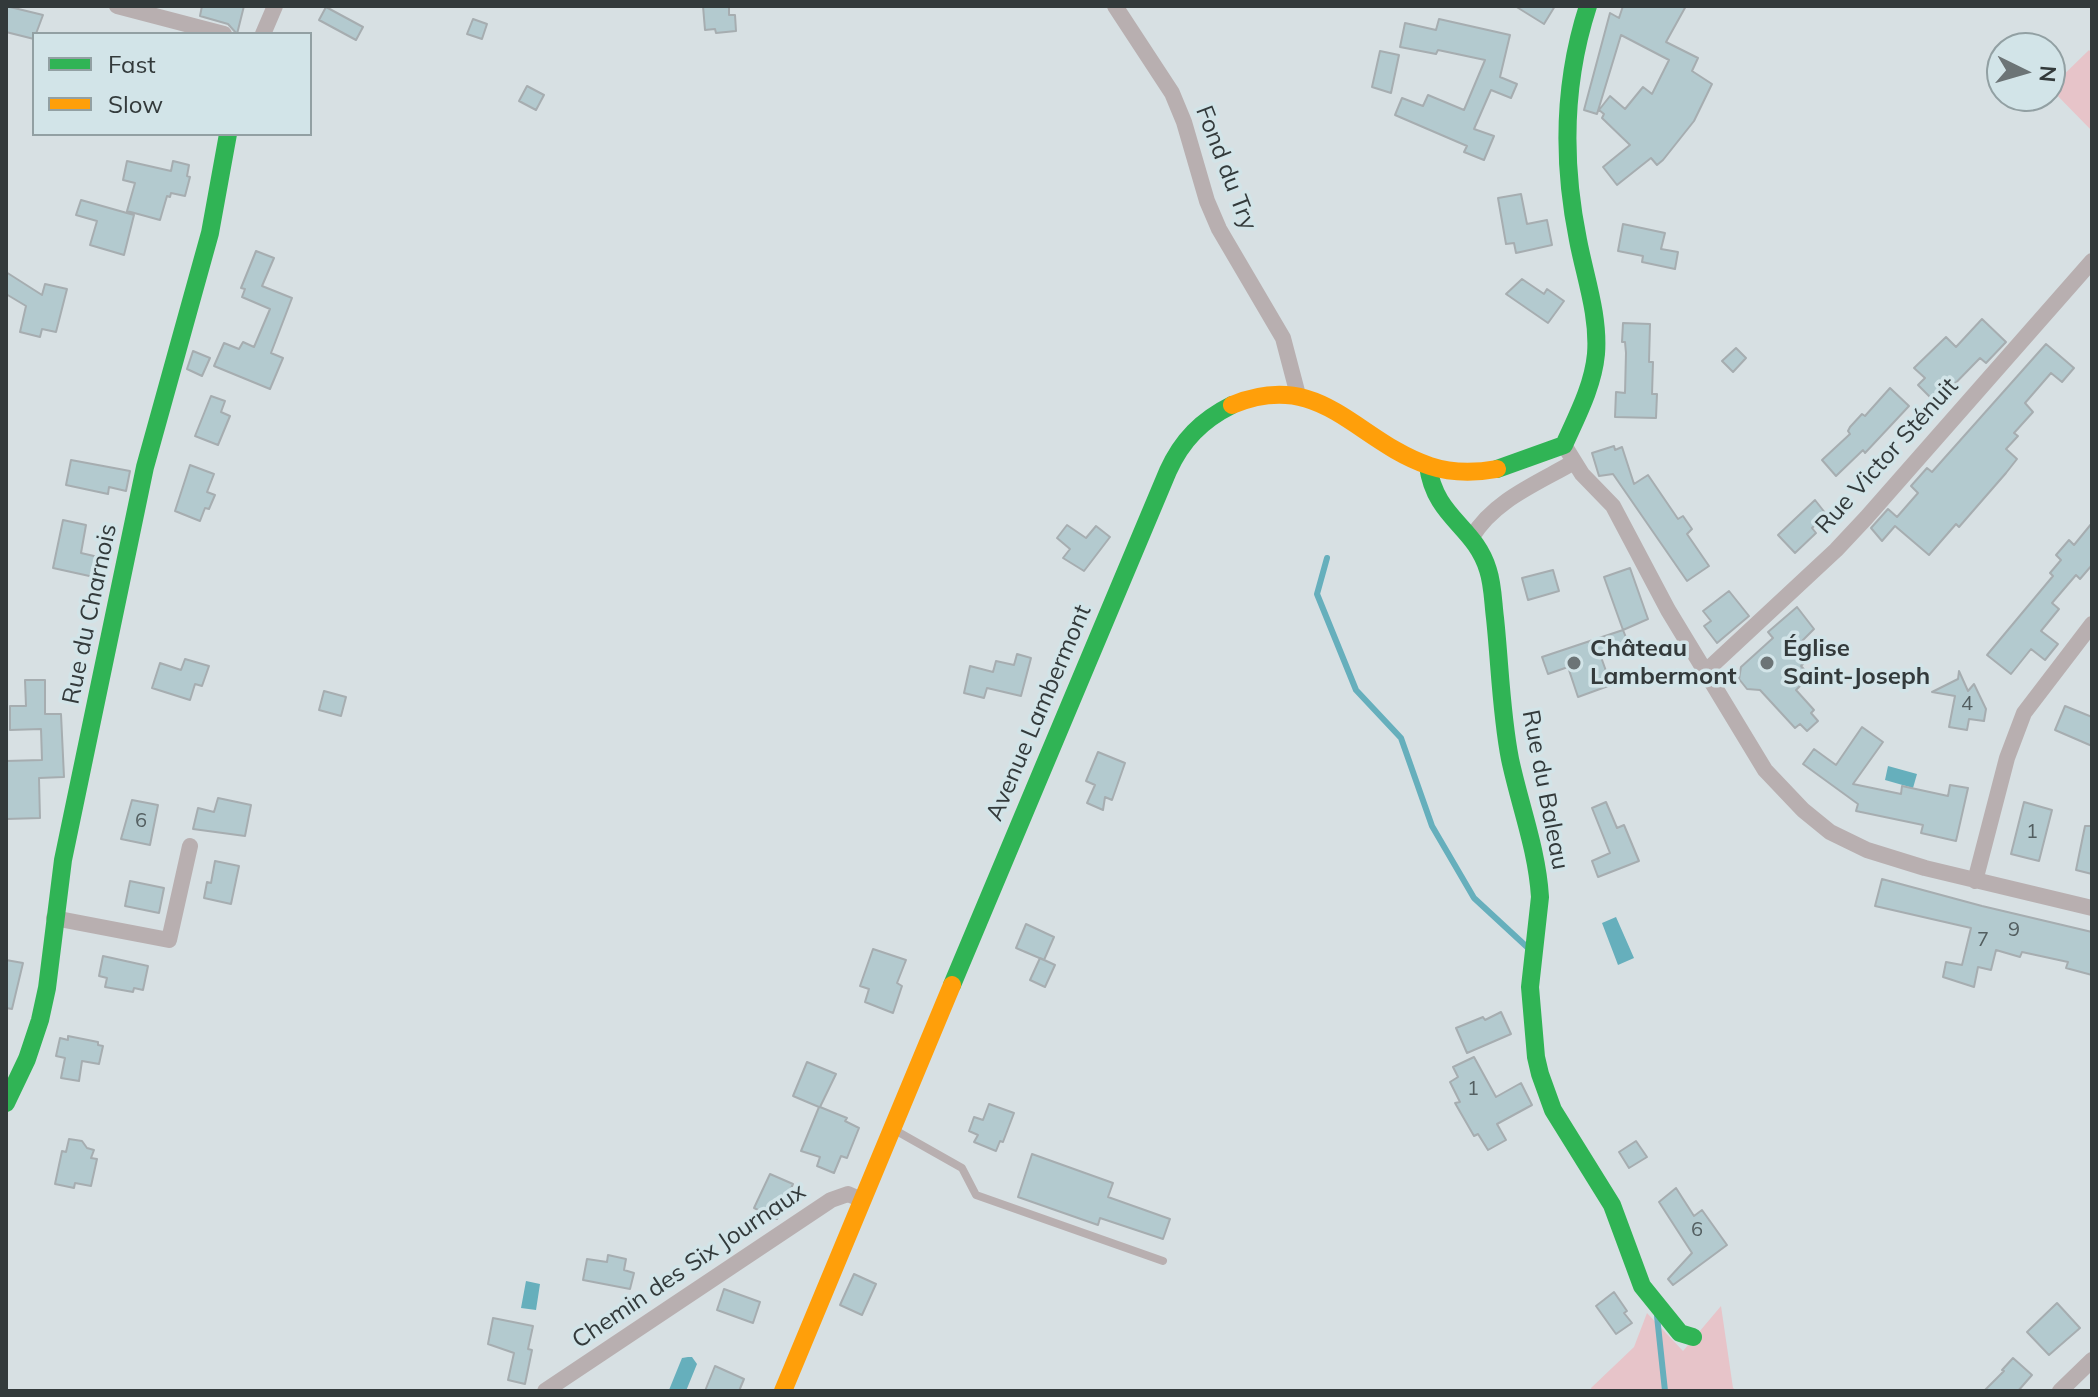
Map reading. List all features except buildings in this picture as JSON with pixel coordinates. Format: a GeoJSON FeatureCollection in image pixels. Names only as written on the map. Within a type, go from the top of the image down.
{"type":"FeatureCollection","features":[{"type":"Feature","properties":{"kind":"street"},"geometry":{"type":"LineString","coordinates":[[117,6],[216,32]]}},
{"type":"Feature","properties":{"kind":"street"},"geometry":{"type":"LineString","coordinates":[[264,32],[275,6]]}},
{"type":"Feature","properties":{"kind":"street","name":"Fond du Try"},"geometry":{"type":"LineString","coordinates":[[1115,6],[1172,93],[1184,122],[1207,201],[1219,229],[1283,338],[1298,395]]}},
{"type":"Feature","properties":{"kind":"street"},"geometry":{"type":"LineString","coordinates":[[1588,6],[1575,51],[1566,138],[1570,201],[1594,320],[1596,348],[1590,379],[1564,445],[1582,474],[1613,506],[1668,610],[1765,770],[1816,822],[1867,850],[1975,881],[2092,908]]}},
{"type":"Feature","properties":{"kind":"street","name":"Rue du Charnois"},"geometry":{"type":"LineString","coordinates":[[6,1103],[20,1077],[40,1020],[63,860],[145,467],[210,233],[228,136]]}},
{"type":"Feature","properties":{"kind":"street","name":"Rue Victor Sténuit"},"geometry":{"type":"LineString","coordinates":[[1706,671],[1836,550],[2092,261]]}},
{"type":"Feature","properties":{"kind":"street","name":"Avenue Lambermont"},"geometry":{"type":"LineString","coordinates":[[783,1391],[1176,453],[1198,426],[1228,407],[1262,397],[1298,395],[1344,416],[1428,466],[1448,471],[1500,468],[1564,445]]}},
{"type":"Feature","properties":{"kind":"street"},"geometry":{"type":"LineString","coordinates":[[1472,537],[1481,521],[1494,509],[1574,462]]}},
{"type":"Feature","properties":{"kind":"street","name":"Rue du Baleau"},"geometry":{"type":"LineString","coordinates":[[1428,466],[1428,481],[1441,508],[1472,537],[1488,563],[1510,758],[1532,839],[1539,882],[1530,987],[1540,1074],[1553,1110],[1612,1205],[1642,1286],[1680,1333],[1693,1337]]}},
{"type":"Feature","properties":{"kind":"street"},"geometry":{"type":"LineString","coordinates":[[1975,881],[2007,758],[2024,713],[2092,624]]}},
{"type":"Feature","properties":{"kind":"street"},"geometry":{"type":"LineString","coordinates":[[54,918],[169,940],[190,846]]}},
{"type":"Feature","properties":{"kind":"street","name":"Chemin des Six Journaux"},"geometry":{"type":"LineString","coordinates":[[545,1391],[838,1196],[848,1194],[862,1200]]}},
{"type":"Feature","properties":{"kind":"street"},"geometry":{"type":"LineString","coordinates":[[2060,1391],[2092,1360]]}},
{"type":"Feature","properties":{"kind":"lane"},"geometry":{"type":"LineString","coordinates":[[892,1129],[962,1168],[976,1195],[1163,1261]]}},
{"type":"Feature","properties":{"kind":"shaded area"},"geometry":{"type":"Polygon","coordinates":[[[2089,50],[2092,54],[2092,131],[2066,104],[2066,72],[2089,50]]]}},
{"type":"Feature","properties":{"kind":"shaded area"},"geometry":{"type":"Polygon","coordinates":[[[1721,1306],[1733,1388],[1737,1391],[1592,1391],[1591,1388],[1634,1347],[1647,1313],[1683,1351],[1721,1306]]]}},
{"type":"Feature","properties":{"kind":"water"},"geometry":{"type":"Polygon","coordinates":[[[1888,766],[1917,774],[1913,788],[1885,780],[1888,766]]]}},
{"type":"Feature","properties":{"kind":"water"},"geometry":{"type":"Polygon","coordinates":[[[1616,917],[1634,958],[1618,965],[1602,923],[1616,917]]]}},
{"type":"Feature","properties":{"kind":"water"},"geometry":{"type":"Polygon","coordinates":[[[526,1281],[540,1284],[536,1310],[521,1308],[526,1281]]]}},
{"type":"Feature","properties":{"kind":"water"},"geometry":{"type":"Polygon","coordinates":[[[692,1357],[697,1364],[686,1391],[669,1390],[682,1358],[692,1357]]]}},
{"type":"Feature","properties":{"kind":"waterway"},"geometry":{"type":"LineString","coordinates":[[1327,558],[1317,594],[1356,690],[1401,738],[1432,826],[1474,898],[1527,947]]}},
{"type":"Feature","properties":{"kind":"waterway"},"geometry":{"type":"LineString","coordinates":[[1657,1316],[1665,1391]]}},
{"type":"Feature","properties":{"kind":"traffic: fast"},"geometry":{"type":"LineString","coordinates":[[1497,469],[1564,445],[1592,378],[1596,354],[1595,325],[1573,210],[1568,152],[1570,93],[1588,6]]}},
{"type":"Feature","properties":{"kind":"traffic: fast"},"geometry":{"type":"LineString","coordinates":[[6,1103],[27,1059],[40,1020],[63,860],[145,467],[210,233],[228,136]]}},
{"type":"Feature","properties":{"kind":"traffic: fast"},"geometry":{"type":"LineString","coordinates":[[952,985],[1168,471],[1194,432],[1232,405]]}},
{"type":"Feature","properties":{"kind":"traffic: fast"},"geometry":{"type":"LineString","coordinates":[[1428,466],[1438,498],[1474,542],[1491,582],[1507,742],[1532,845],[1540,897],[1530,987],[1540,1074],[1553,1110],[1612,1205],[1642,1286],[1680,1333],[1693,1337]]}},
{"type":"Feature","properties":{"kind":"traffic: slow"},"geometry":{"type":"LineString","coordinates":[[1232,405],[1263,396],[1290,395],[1314,401],[1337,412],[1404,455],[1430,466],[1463,472],[1497,469]]}},
{"type":"Feature","properties":{"kind":"traffic: slow"},"geometry":{"type":"LineString","coordinates":[[783,1391],[952,985]]}},
{"type":"Feature","properties":{"kind":"place","name":"Château Lambermont"},"geometry":{"type":"Point","coordinates":[1574,663]}},
{"type":"Feature","properties":{"kind":"place","name":"Église Saint-Joseph"},"geometry":{"type":"Point","coordinates":[1767,663]}}]}
